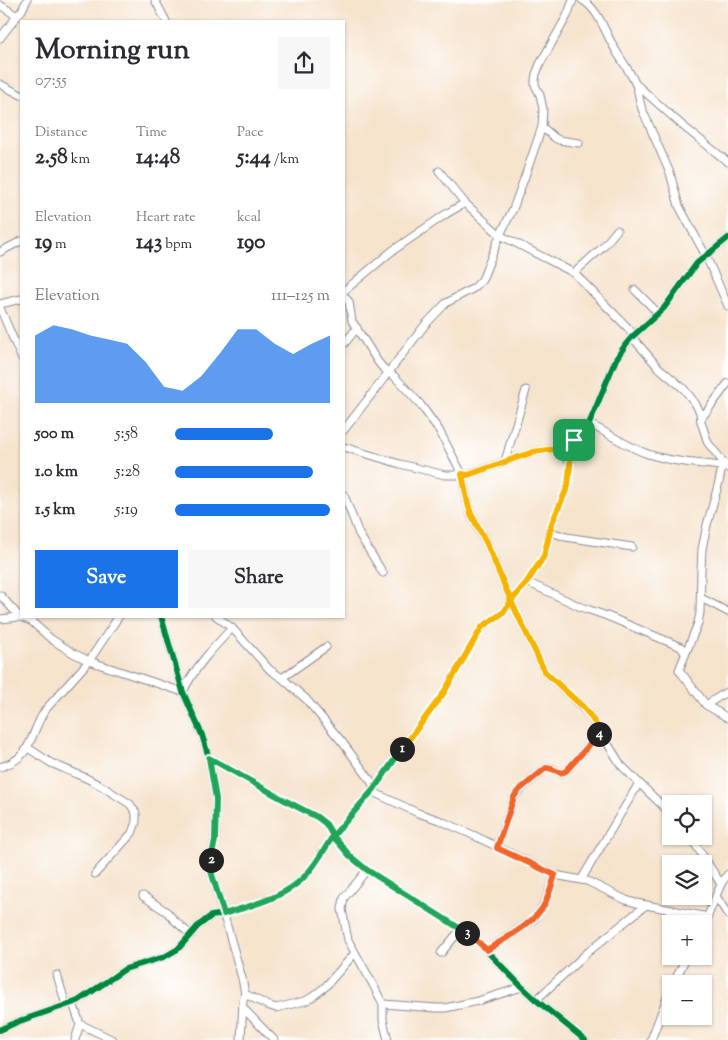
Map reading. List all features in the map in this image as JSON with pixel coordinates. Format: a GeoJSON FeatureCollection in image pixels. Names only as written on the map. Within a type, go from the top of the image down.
{"type":"FeatureCollection","features":[{"type":"Feature","properties":{"kind":"street"},"geometry":{"type":"LineString","coordinates":[[0,38],[22,10],[27,0]]}},
{"type":"Feature","properties":{"kind":"street"},"geometry":{"type":"LineString","coordinates":[[155,0],[165,20]]}},
{"type":"Feature","properties":{"kind":"street"},"geometry":{"type":"LineString","coordinates":[[345,429],[425,325],[446,303],[468,292],[482,280],[500,235],[510,216],[542,126],[543,109],[534,80],[540,64],[573,0]]}},
{"type":"Feature","properties":{"kind":"street"},"geometry":{"type":"LineString","coordinates":[[582,0],[587,2],[597,16],[636,85],[642,109],[670,172],[679,206],[706,256],[728,306]]}},
{"type":"Feature","properties":{"kind":"street"},"geometry":{"type":"LineString","coordinates":[[0,5],[17,16]]}},
{"type":"Feature","properties":{"kind":"street"},"geometry":{"type":"LineString","coordinates":[[0,84],[20,94]]}},
{"type":"Feature","properties":{"kind":"street"},"geometry":{"type":"LineString","coordinates":[[636,85],[728,162]]}},
{"type":"Feature","properties":{"kind":"street"},"geometry":{"type":"LineString","coordinates":[[542,126],[559,140],[579,143]]}},
{"type":"Feature","properties":{"kind":"street"},"geometry":{"type":"LineString","coordinates":[[439,172],[465,203],[500,235],[574,274],[630,330],[632,337],[663,372],[690,396],[698,408],[708,443],[724,465]]}},
{"type":"Feature","properties":{"kind":"street"},"geometry":{"type":"LineString","coordinates":[[345,290],[404,242],[465,203]]}},
{"type":"Feature","properties":{"kind":"street"},"geometry":{"type":"LineString","coordinates":[[574,274],[598,252],[617,230]]}},
{"type":"Feature","properties":{"kind":"street"},"geometry":{"type":"LineString","coordinates":[[0,1030],[69,1004],[96,990],[125,969],[164,957],[178,949],[205,920],[284,892],[307,874],[333,836],[374,789],[443,694],[482,627],[504,612],[544,556],[552,523],[568,486],[572,444],[580,431],[589,424],[616,359],[632,337],[664,308],[693,268],[728,238]]}},
{"type":"Feature","properties":{"kind":"street"},"geometry":{"type":"LineString","coordinates":[[0,252],[20,242]]}},
{"type":"Feature","properties":{"kind":"street"},"geometry":{"type":"LineString","coordinates":[[635,290],[658,313]]}},
{"type":"Feature","properties":{"kind":"street"},"geometry":{"type":"LineString","coordinates":[[345,297],[349,302],[352,321],[378,362],[420,404],[439,430],[462,474],[471,514],[487,544],[511,601],[545,672],[583,707],[601,732],[616,758],[662,805]]}},
{"type":"Feature","properties":{"kind":"street"},"geometry":{"type":"LineString","coordinates":[[20,300],[1,310],[20,354]]}},
{"type":"Feature","properties":{"kind":"street"},"geometry":{"type":"LineString","coordinates":[[345,343],[356,328]]}},
{"type":"Feature","properties":{"kind":"street"},"geometry":{"type":"LineString","coordinates":[[701,419],[728,383]]}},
{"type":"Feature","properties":{"kind":"street"},"geometry":{"type":"LineString","coordinates":[[505,461],[526,390]]}},
{"type":"Feature","properties":{"kind":"street"},"geometry":{"type":"LineString","coordinates":[[589,424],[649,454],[675,461],[724,465]]}},
{"type":"Feature","properties":{"kind":"street"},"geometry":{"type":"LineString","coordinates":[[345,447],[445,475],[468,475],[533,452],[555,449],[574,440]]}},
{"type":"Feature","properties":{"kind":"street"},"geometry":{"type":"LineString","coordinates":[[555,449],[571,462]]}},
{"type":"Feature","properties":{"kind":"street"},"geometry":{"type":"LineString","coordinates":[[724,465],[702,549],[701,598],[698,623],[689,644],[683,650],[678,670],[706,705],[728,718]]}},
{"type":"Feature","properties":{"kind":"street"},"geometry":{"type":"LineString","coordinates":[[345,498],[359,534],[383,572]]}},
{"type":"Feature","properties":{"kind":"street"},"geometry":{"type":"LineString","coordinates":[[551,532],[566,537],[632,547]]}},
{"type":"Feature","properties":{"kind":"street"},"geometry":{"type":"LineString","coordinates":[[527,582],[683,650]]}},
{"type":"Feature","properties":{"kind":"street"},"geometry":{"type":"LineString","coordinates":[[0,595],[20,617]]}},
{"type":"Feature","properties":{"kind":"street"},"geometry":{"type":"LineString","coordinates":[[701,598],[728,612]]}},
{"type":"Feature","properties":{"kind":"street"},"geometry":{"type":"LineString","coordinates":[[504,612],[519,615]]}},
{"type":"Feature","properties":{"kind":"street"},"geometry":{"type":"LineString","coordinates":[[0,619],[20,617]]}},
{"type":"Feature","properties":{"kind":"street"},"geometry":{"type":"LineString","coordinates":[[22,618],[30,621],[61,646],[88,661],[183,692]]}},
{"type":"Feature","properties":{"kind":"street"},"geometry":{"type":"LineString","coordinates":[[0,767],[9,764],[28,748],[43,713],[88,661],[118,618]]}},
{"type":"Feature","properties":{"kind":"street"},"geometry":{"type":"LineString","coordinates":[[162,618],[183,692],[202,736],[209,758],[216,799],[215,840],[211,857],[211,871],[245,994],[241,1040]]}},
{"type":"Feature","properties":{"kind":"street"},"geometry":{"type":"LineString","coordinates":[[219,618],[232,628],[270,670],[306,699],[343,743],[371,781],[377,794],[418,813],[439,820],[555,875],[592,883],[626,900],[698,915]]}},
{"type":"Feature","properties":{"kind":"street"},"geometry":{"type":"LineString","coordinates":[[183,692],[196,670],[232,628]]}},
{"type":"Feature","properties":{"kind":"street"},"geometry":{"type":"LineString","coordinates":[[282,678],[326,647]]}},
{"type":"Feature","properties":{"kind":"street"},"geometry":{"type":"LineString","coordinates":[[706,705],[728,691]]}},
{"type":"Feature","properties":{"kind":"street"},"geometry":{"type":"LineString","coordinates":[[497,848],[512,800],[518,791],[546,768],[561,773],[566,771],[601,732]]}},
{"type":"Feature","properties":{"kind":"street"},"geometry":{"type":"LineString","coordinates":[[28,748],[52,763],[102,787],[130,804],[136,813],[136,822],[132,833],[95,874]]}},
{"type":"Feature","properties":{"kind":"street"},"geometry":{"type":"LineString","coordinates":[[209,758],[317,817],[326,824],[333,836],[350,856],[367,870],[477,941],[536,1000],[585,1040]]}},
{"type":"Feature","properties":{"kind":"street"},"geometry":{"type":"LineString","coordinates":[[581,880],[639,783]]}},
{"type":"Feature","properties":{"kind":"street"},"geometry":{"type":"LineString","coordinates":[[696,845],[721,884]]}},
{"type":"Feature","properties":{"kind":"street"},"geometry":{"type":"LineString","coordinates":[[367,870],[344,898],[342,909],[348,940],[383,1004],[383,1020],[388,1040]]}},
{"type":"Feature","properties":{"kind":"street"},"geometry":{"type":"LineString","coordinates":[[709,915],[721,884],[728,874]]}},
{"type":"Feature","properties":{"kind":"street"},"geometry":{"type":"LineString","coordinates":[[487,950],[538,915],[544,905],[555,875]]}},
{"type":"Feature","properties":{"kind":"street"},"geometry":{"type":"LineString","coordinates":[[143,896],[167,912],[191,935]]}},
{"type":"Feature","properties":{"kind":"street"},"geometry":{"type":"LineString","coordinates":[[716,896],[728,915]]}},
{"type":"Feature","properties":{"kind":"street"},"geometry":{"type":"LineString","coordinates":[[536,1000],[588,952],[646,905]]}},
{"type":"Feature","properties":{"kind":"street"},"geometry":{"type":"LineString","coordinates":[[441,953],[461,929]]}},
{"type":"Feature","properties":{"kind":"street"},"geometry":{"type":"LineString","coordinates":[[245,994],[276,1008],[305,1001],[325,987],[355,953]]}},
{"type":"Feature","properties":{"kind":"street"},"geometry":{"type":"LineString","coordinates":[[56,975],[80,1024],[113,1040]]}},
{"type":"Feature","properties":{"kind":"street"},"geometry":{"type":"LineString","coordinates":[[383,1004],[445,1008],[485,999],[522,987]]}},
{"type":"Feature","properties":{"kind":"street"},"geometry":{"type":"LineString","coordinates":[[243,1008],[274,1040]]}},
{"type":"Feature","properties":{"kind":"street"},"geometry":{"type":"LineString","coordinates":[[651,1040],[662,1011]]}},
{"type":"Feature","properties":{"kind":"street"},"geometry":{"type":"LineString","coordinates":[[75,1040],[80,1024]]}},
{"type":"Feature","properties":{"kind":"cycle path"},"geometry":{"type":"LineString","coordinates":[[0,1030],[17,1022],[78,1001],[125,969],[164,957],[178,949],[198,926],[211,916],[224,914],[268,899],[284,892],[307,874],[333,836],[374,789],[443,694],[482,627],[504,612],[537,568],[544,556],[552,523],[568,486],[572,444],[580,431],[589,424],[616,359],[632,337],[664,308],[697,263],[728,238]]}},
{"type":"Feature","properties":{"kind":"cycle path"},"geometry":{"type":"LineString","coordinates":[[162,618],[183,692],[202,735],[209,758],[317,817],[326,824],[350,856],[367,870],[477,941],[536,1000],[585,1040]]}},
{"type":"Feature","properties":{"kind":"route"},"geometry":{"type":"LineString","coordinates":[[574,440],[555,449],[533,452],[468,475],[462,474],[471,514],[487,544],[511,601],[546,674],[583,707],[601,732],[566,771],[561,773],[546,768],[518,791],[512,800],[497,848],[555,875],[541,910],[533,920],[487,950],[461,929],[367,870],[350,856],[333,836],[307,874],[292,887],[268,899],[224,914],[211,871],[211,857],[215,840],[216,799],[209,758],[317,817],[326,824],[333,836],[374,789],[443,694],[482,627],[504,612],[511,601],[537,568],[544,556],[552,523],[568,486],[574,440]]}}]}
